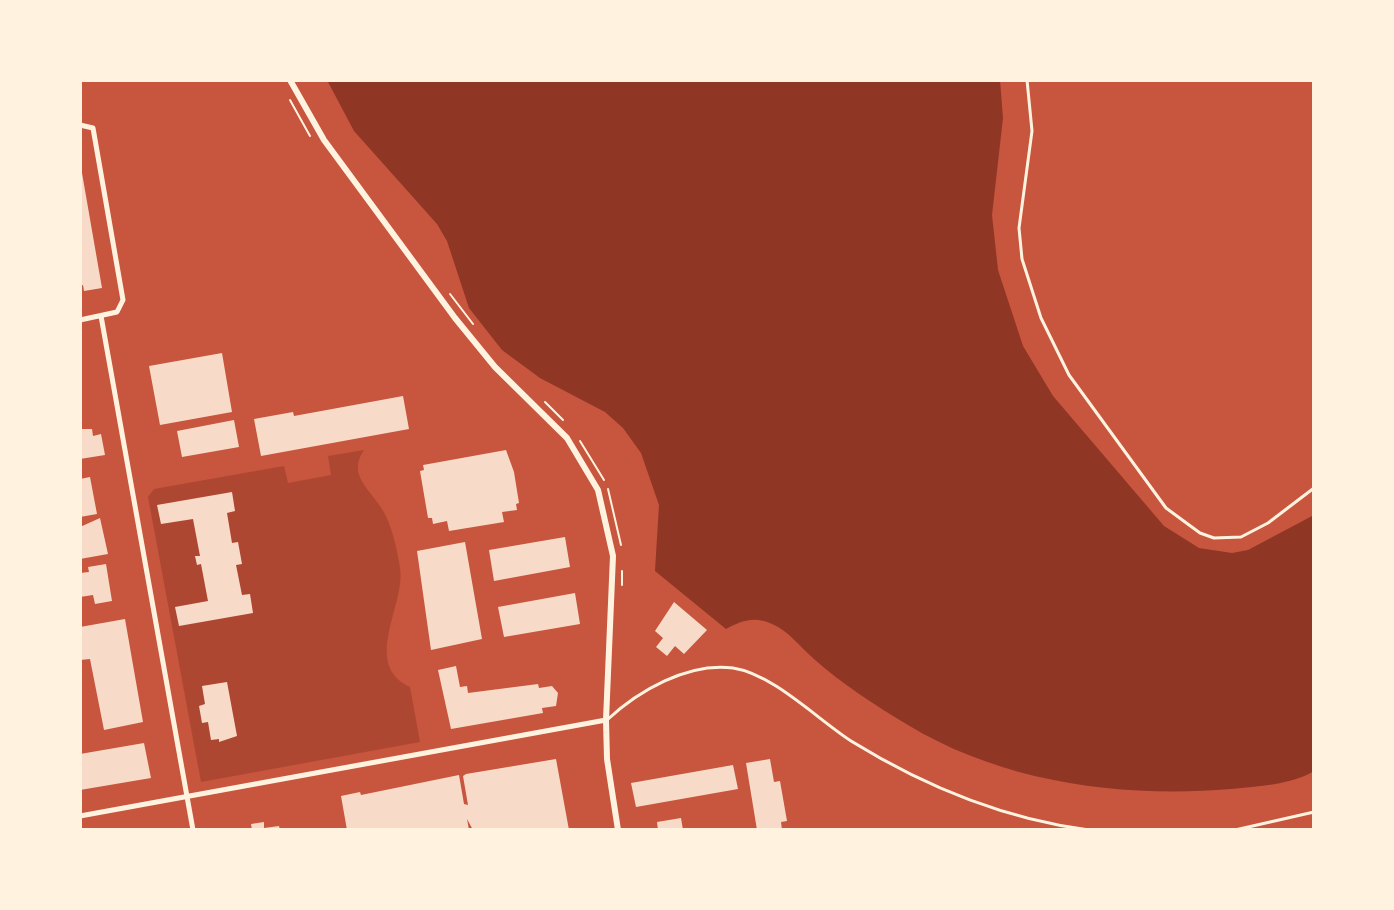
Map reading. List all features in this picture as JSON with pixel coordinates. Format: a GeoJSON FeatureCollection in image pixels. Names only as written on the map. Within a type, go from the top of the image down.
{"type":"FeatureCollection","features":[{"type":"Feature","properties":{"kind":"street"},"geometry":{"type":"LineString","coordinates":[[290,80],[324,140],[455,318],[495,367],[567,438],[590,473],[605,508],[613,556],[606,720],[607,759],[618,830]]}},
{"type":"Feature","properties":{"kind":"street"},"geometry":{"type":"LineString","coordinates":[[80,125],[93,128],[123,305],[117,312],[80,320]]}},
{"type":"Feature","properties":{"kind":"street"},"geometry":{"type":"LineString","coordinates":[[101,316],[193,830]]}},
{"type":"Feature","properties":{"kind":"street"},"geometry":{"type":"LineString","coordinates":[[80,816],[606,720]]}},
{"type":"Feature","properties":{"kind":"lane"},"geometry":{"type":"LineString","coordinates":[[1027,80],[1032,131],[1019,228],[1022,259],[1041,318],[1069,375],[1166,508],[1200,533],[1214,538],[1241,537],[1268,523],[1314,488]]}},
{"type":"Feature","properties":{"kind":"lane"},"geometry":{"type":"LineString","coordinates":[[606,720],[626,702],[655,685],[704,670],[740,670],[764,679],[868,751],[939,787],[1006,812],[1089,830]]}},
{"type":"Feature","properties":{"kind":"lane"},"geometry":{"type":"LineString","coordinates":[[1235,830],[1314,812]]}},
{"type":"Feature","properties":{"kind":"path"},"geometry":{"type":"LineString","coordinates":[[286,92],[316,146]]}},
{"type":"Feature","properties":{"kind":"shaded area"},"geometry":{"type":"Polygon","coordinates":[[[327,80],[1000,80],[1003,118],[992,215],[998,270],[1023,346],[1053,396],[1164,526],[1199,548],[1232,553],[1248,550],[1314,515],[1314,771],[1274,784],[1190,791],[1106,788],[1024,773],[945,745],[908,725],[848,686],[772,624],[749,620],[726,629],[655,571],[659,505],[641,453],[623,428],[605,412],[540,378],[502,350],[469,308],[447,241],[437,224],[354,131],[327,80]]]}},
{"type":"Feature","properties":{"kind":"shaded area"},"geometry":{"type":"Polygon","coordinates":[[[364,450],[359,459],[359,474],[389,522],[400,568],[387,649],[389,664],[396,677],[410,687],[420,742],[201,782],[148,497],[154,489],[284,466],[288,483],[331,475],[328,456],[364,450]]]}},
{"type":"Feature","properties":{"kind":"building"},"geometry":{"type":"Polygon","coordinates":[[[82,173],[102,288],[84,291],[83,285],[80,286],[82,173]]]}},
{"type":"Feature","properties":{"kind":"building"},"geometry":{"type":"Polygon","coordinates":[[[222,353],[232,412],[160,425],[149,366],[222,353]]]}},
{"type":"Feature","properties":{"kind":"building"},"geometry":{"type":"Polygon","coordinates":[[[403,396],[409,429],[261,456],[254,419],[293,412],[294,416],[403,396]]]}},
{"type":"Feature","properties":{"kind":"building"},"geometry":{"type":"Polygon","coordinates":[[[234,420],[239,447],[182,457],[177,431],[234,420]]]}},
{"type":"Feature","properties":{"kind":"building"},"geometry":{"type":"Polygon","coordinates":[[[80,429],[92,429],[93,436],[101,434],[105,455],[80,459],[80,429]]]}},
{"type":"Feature","properties":{"kind":"building"},"geometry":{"type":"Polygon","coordinates":[[[506,450],[514,472],[519,503],[516,504],[517,510],[502,512],[504,522],[449,531],[447,521],[433,524],[432,518],[428,518],[420,471],[424,470],[423,465],[506,450]]]}},
{"type":"Feature","properties":{"kind":"building"},"geometry":{"type":"Polygon","coordinates":[[[90,477],[97,514],[80,517],[80,479],[90,477]]]}},
{"type":"Feature","properties":{"kind":"building"},"geometry":{"type":"Polygon","coordinates":[[[232,492],[235,511],[227,513],[232,543],[238,542],[242,564],[236,565],[242,595],[250,594],[253,613],[179,626],[175,607],[208,601],[201,564],[197,565],[195,556],[200,556],[193,519],[161,524],[157,505],[232,492]]]}},
{"type":"Feature","properties":{"kind":"building"},"geometry":{"type":"Polygon","coordinates":[[[100,518],[108,554],[80,559],[80,527],[100,518]]]}},
{"type":"Feature","properties":{"kind":"building"},"geometry":{"type":"Polygon","coordinates":[[[565,537],[570,567],[494,581],[489,550],[565,537]]]}},
{"type":"Feature","properties":{"kind":"building"},"geometry":{"type":"Polygon","coordinates":[[[465,542],[482,639],[431,650],[417,551],[465,542]]]}},
{"type":"Feature","properties":{"kind":"building"},"geometry":{"type":"Polygon","coordinates":[[[106,564],[112,601],[95,604],[93,595],[80,597],[80,573],[89,572],[88,567],[106,564]]]}},
{"type":"Feature","properties":{"kind":"building"},"geometry":{"type":"Polygon","coordinates":[[[575,593],[580,624],[504,637],[498,607],[575,593]]]}},
{"type":"Feature","properties":{"kind":"building"},"geometry":{"type":"Polygon","coordinates":[[[674,602],[707,630],[684,654],[675,646],[667,656],[656,647],[663,638],[655,631],[674,602]]]}},
{"type":"Feature","properties":{"kind":"building"},"geometry":{"type":"Polygon","coordinates":[[[125,619],[143,722],[104,730],[90,659],[80,660],[80,627],[125,619]]]}},
{"type":"Feature","properties":{"kind":"building"},"geometry":{"type":"Polygon","coordinates":[[[456,666],[460,687],[467,686],[468,693],[538,684],[539,688],[552,686],[558,693],[556,706],[542,708],[543,713],[451,729],[438,670],[456,666]]]}},
{"type":"Feature","properties":{"kind":"building"},"geometry":{"type":"Polygon","coordinates":[[[227,682],[237,736],[219,742],[219,739],[211,740],[208,722],[202,723],[199,706],[205,704],[202,686],[227,682]]]}},
{"type":"Feature","properties":{"kind":"building"},"geometry":{"type":"Polygon","coordinates":[[[144,743],[151,778],[80,790],[80,754],[144,743]]]}},
{"type":"Feature","properties":{"kind":"building"},"geometry":{"type":"Polygon","coordinates":[[[556,759],[569,830],[473,830],[467,819],[469,830],[347,830],[341,796],[360,792],[361,795],[459,775],[464,804],[468,805],[463,776],[466,774],[556,759]]]}},
{"type":"Feature","properties":{"kind":"building"},"geometry":{"type":"Polygon","coordinates":[[[770,759],[774,782],[780,781],[787,821],[781,822],[782,830],[757,830],[746,763],[770,759]]]}},
{"type":"Feature","properties":{"kind":"building"},"geometry":{"type":"Polygon","coordinates":[[[733,765],[738,789],[636,807],[631,783],[733,765]]]}},
{"type":"Feature","properties":{"kind":"building"},"geometry":{"type":"Polygon","coordinates":[[[681,818],[683,830],[658,830],[657,822],[681,818]]]}},
{"type":"Feature","properties":{"kind":"building"},"geometry":{"type":"Polygon","coordinates":[[[264,822],[264,828],[279,826],[280,830],[252,830],[251,824],[264,822]]]}}]}
